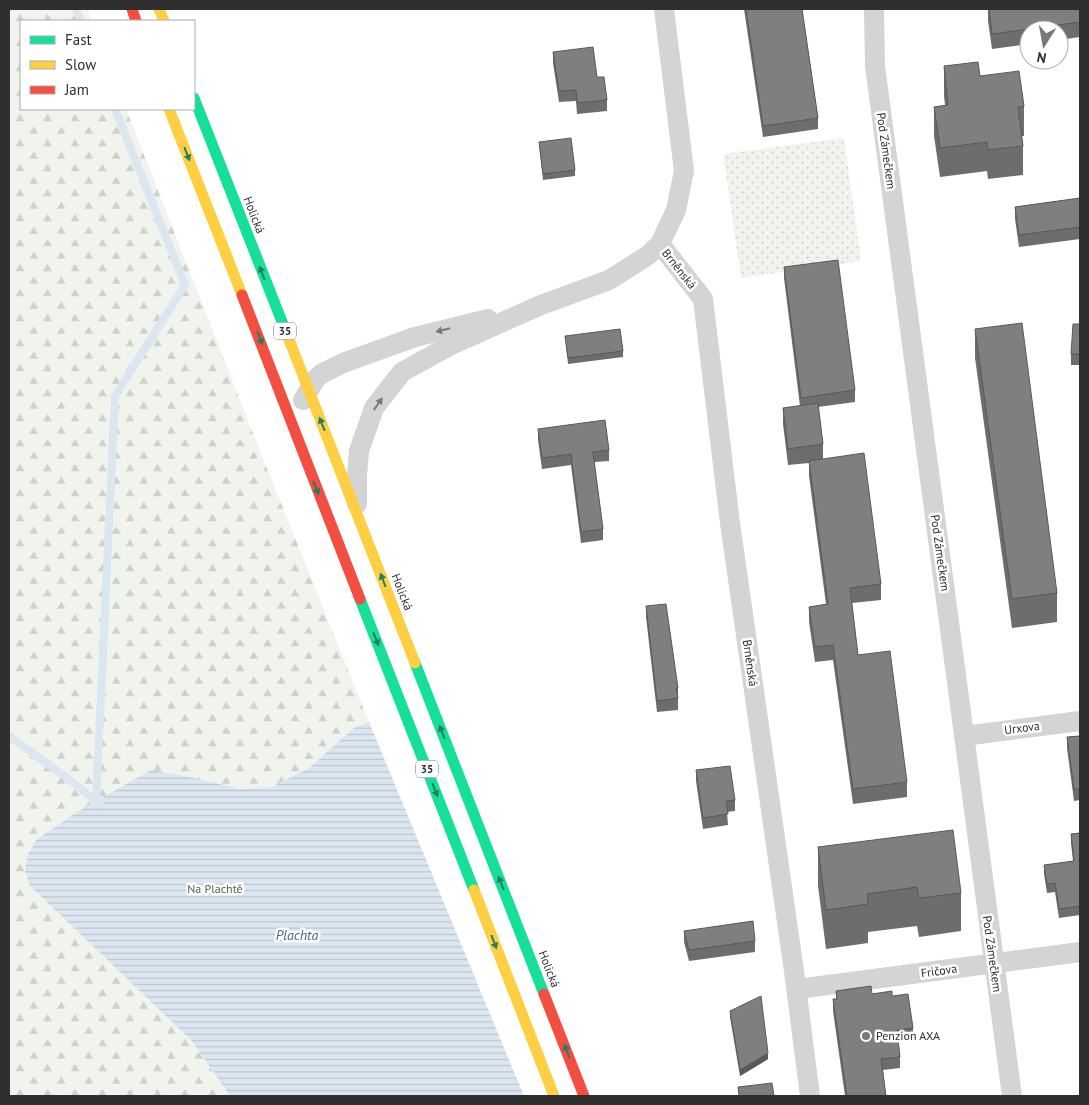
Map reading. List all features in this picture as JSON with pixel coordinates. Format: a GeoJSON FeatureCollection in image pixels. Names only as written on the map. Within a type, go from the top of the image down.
{"type":"FeatureCollection","features":[{"type":"Feature","properties":{"kind":"main road","name":"Holická"},"geometry":{"type":"LineString","coordinates":[[195,101],[584,1096]]}},
{"type":"Feature","properties":{"kind":"main road","name":"35"},"geometry":{"type":"LineString","coordinates":[[170,110],[554,1096]]}},
{"type":"Feature","properties":{"kind":"street","name":"Brněnská"},"geometry":{"type":"LineString","coordinates":[[359,518],[356,497],[359,451],[374,408],[402,372],[451,345],[541,305],[609,280],[647,256],[660,244],[676,210],[684,171],[664,9]]}},
{"type":"Feature","properties":{"kind":"street","name":"Pod Zámečkem"},"geometry":{"type":"LineString","coordinates":[[874,9],[874,66],[1012,1096]]}},
{"type":"Feature","properties":{"kind":"street","name":"Brněnská"},"geometry":{"type":"LineString","coordinates":[[660,244],[703,300],[730,523],[797,989],[810,1096]]}},
{"type":"Feature","properties":{"kind":"street","name":"Brněnská"},"geometry":{"type":"LineString","coordinates":[[298,442],[301,406],[308,390],[321,374],[343,363],[415,337],[541,305]]}},
{"type":"Feature","properties":{"kind":"street","name":"Brněnská"},"geometry":{"type":"LineString","coordinates":[[288,339],[300,354],[310,361],[322,365],[343,363]]}},
{"type":"Feature","properties":{"kind":"street","name":"Urxova"},"geometry":{"type":"LineString","coordinates":[[964,736],[1080,721]]}},
{"type":"Feature","properties":{"kind":"street","name":"Fričova"},"geometry":{"type":"LineString","coordinates":[[797,989],[1080,952]]}},
{"type":"Feature","properties":{"kind":"green space","name":"Na Plachtě"},"geometry":{"type":"Polygon","coordinates":[[[9,9],[87,9],[92,20],[20,20],[20,110],[126,110],[369,722],[354,728],[309,768],[272,787],[241,789],[190,777],[96,802],[77,812],[37,839],[30,886],[192,1041],[230,1096],[9,1096],[9,9]]]}},
{"type":"Feature","properties":{"kind":"green space"},"geometry":{"type":"Polygon","coordinates":[[[844,138],[861,261],[741,278],[723,154],[844,138]]]}},
{"type":"Feature","properties":{"kind":"water","name":"Plachta"},"geometry":{"type":"Polygon","coordinates":[[[369,722],[524,1096],[230,1096],[192,1041],[30,886],[25,870],[28,854],[37,839],[77,812],[151,770],[241,789],[272,787],[309,768],[354,728],[369,722]]]}},
{"type":"Feature","properties":{"kind":"building"},"geometry":{"type":"Polygon","coordinates":[[[746,9],[802,9],[818,118],[763,126],[746,9]]]}},
{"type":"Feature","properties":{"kind":"building"},"geometry":{"type":"Polygon","coordinates":[[[989,9],[1080,9],[1080,22],[1069,24],[1069,20],[1019,20],[1019,30],[992,34],[989,9]]]}},
{"type":"Feature","properties":{"kind":"building"},"geometry":{"type":"Polygon","coordinates":[[[593,47],[597,77],[604,77],[607,100],[577,103],[576,90],[559,91],[553,52],[593,47]]]}},
{"type":"Feature","properties":{"kind":"building"},"geometry":{"type":"Polygon","coordinates":[[[978,62],[980,76],[1019,71],[1024,106],[1018,107],[1023,146],[988,150],[987,142],[940,148],[934,107],[948,105],[944,66],[978,62]]]}},
{"type":"Feature","properties":{"kind":"building"},"geometry":{"type":"Polygon","coordinates":[[[571,138],[575,170],[543,174],[539,142],[571,138]]]}},
{"type":"Feature","properties":{"kind":"building"},"geometry":{"type":"Polygon","coordinates":[[[1080,198],[1080,227],[1019,235],[1015,207],[1080,198]]]}},
{"type":"Feature","properties":{"kind":"building"},"geometry":{"type":"Polygon","coordinates":[[[838,260],[855,390],[801,398],[784,267],[838,260]]]}},
{"type":"Feature","properties":{"kind":"building"},"geometry":{"type":"Polygon","coordinates":[[[1022,323],[1057,593],[1012,599],[975,329],[1022,323]]]}},
{"type":"Feature","properties":{"kind":"building"},"geometry":{"type":"Polygon","coordinates":[[[1073,324],[1080,324],[1080,354],[1071,354],[1073,324]]]}},
{"type":"Feature","properties":{"kind":"building"},"geometry":{"type":"Polygon","coordinates":[[[620,329],[623,351],[568,358],[565,336],[620,329]]]}},
{"type":"Feature","properties":{"kind":"building"},"geometry":{"type":"Polygon","coordinates":[[[818,403],[823,444],[788,449],[783,408],[818,403]]]}},
{"type":"Feature","properties":{"kind":"building"},"geometry":{"type":"Polygon","coordinates":[[[605,420],[609,450],[593,452],[603,529],[581,532],[571,454],[542,458],[538,429],[605,420]]]}},
{"type":"Feature","properties":{"kind":"building"},"geometry":{"type":"Polygon","coordinates":[[[864,453],[881,584],[850,588],[858,655],[890,651],[907,782],[853,789],[833,645],[815,647],[809,607],[828,604],[809,461],[864,453]]]}},
{"type":"Feature","properties":{"kind":"building"},"geometry":{"type":"Polygon","coordinates":[[[666,604],[678,698],[657,701],[646,606],[666,604]]]}},
{"type":"Feature","properties":{"kind":"building"},"geometry":{"type":"Polygon","coordinates":[[[1080,736],[1080,789],[1074,789],[1067,737],[1080,736]]]}},
{"type":"Feature","properties":{"kind":"building"},"geometry":{"type":"Polygon","coordinates":[[[730,766],[735,800],[726,801],[728,814],[703,818],[696,770],[730,766]]]}},
{"type":"Feature","properties":{"kind":"building"},"geometry":{"type":"Polygon","coordinates":[[[953,830],[961,893],[919,898],[917,887],[867,894],[868,904],[826,910],[818,847],[953,830]]]}},
{"type":"Feature","properties":{"kind":"building"},"geometry":{"type":"Polygon","coordinates":[[[1080,833],[1080,906],[1059,909],[1055,883],[1047,884],[1044,865],[1074,861],[1071,834],[1080,833]]]}},
{"type":"Feature","properties":{"kind":"building"},"geometry":{"type":"Polygon","coordinates":[[[753,921],[755,941],[689,950],[684,931],[753,921]]]}},
{"type":"Feature","properties":{"kind":"building"},"geometry":{"type":"Polygon","coordinates":[[[871,986],[872,994],[892,991],[892,996],[908,994],[913,1028],[897,1030],[900,1057],[881,1059],[886,1096],[847,1096],[833,999],[837,999],[836,991],[871,986]]]}},
{"type":"Feature","properties":{"kind":"building"},"geometry":{"type":"Polygon","coordinates":[[[761,996],[768,1053],[740,1070],[730,1011],[761,996]]]}},
{"type":"Feature","properties":{"kind":"building"},"geometry":{"type":"Polygon","coordinates":[[[772,1083],[774,1096],[739,1096],[738,1087],[772,1083]]]}},
{"type":"Feature","properties":{"kind":"waterway"},"geometry":{"type":"LineString","coordinates":[[76,9],[81,20]]}},
{"type":"Feature","properties":{"kind":"waterway"},"geometry":{"type":"LineString","coordinates":[[96,802],[115,396],[185,285],[115,110]]}},
{"type":"Feature","properties":{"kind":"waterway"},"geometry":{"type":"LineString","coordinates":[[9,736],[70,780],[99,804]]}},
{"type":"Feature","properties":{"kind":"traffic: fast"},"geometry":{"type":"LineString","coordinates":[[195,101],[288,337]]}},
{"type":"Feature","properties":{"kind":"traffic: fast"},"geometry":{"type":"LineString","coordinates":[[360,599],[474,890]]}},
{"type":"Feature","properties":{"kind":"traffic: fast"},"geometry":{"type":"LineString","coordinates":[[415,663],[544,994]]}},
{"type":"Feature","properties":{"kind":"traffic: slow"},"geometry":{"type":"LineString","coordinates":[[159,9],[164,20]]}},
{"type":"Feature","properties":{"kind":"traffic: slow"},"geometry":{"type":"LineString","coordinates":[[169,110],[242,295]]}},
{"type":"Feature","properties":{"kind":"traffic: slow"},"geometry":{"type":"LineString","coordinates":[[288,337],[415,663]]}},
{"type":"Feature","properties":{"kind":"traffic: slow"},"geometry":{"type":"LineString","coordinates":[[474,890],[554,1096]]}},
{"type":"Feature","properties":{"kind":"traffic: jam"},"geometry":{"type":"LineString","coordinates":[[132,9],[136,20]]}},
{"type":"Feature","properties":{"kind":"traffic: jam"},"geometry":{"type":"LineString","coordinates":[[242,295],[360,599]]}},
{"type":"Feature","properties":{"kind":"traffic: jam"},"geometry":{"type":"LineString","coordinates":[[544,994],[584,1096]]}},
{"type":"Feature","properties":{"kind":"place","name":"Penzion AXA"},"geometry":{"type":"Point","coordinates":[866,1036]}}]}
